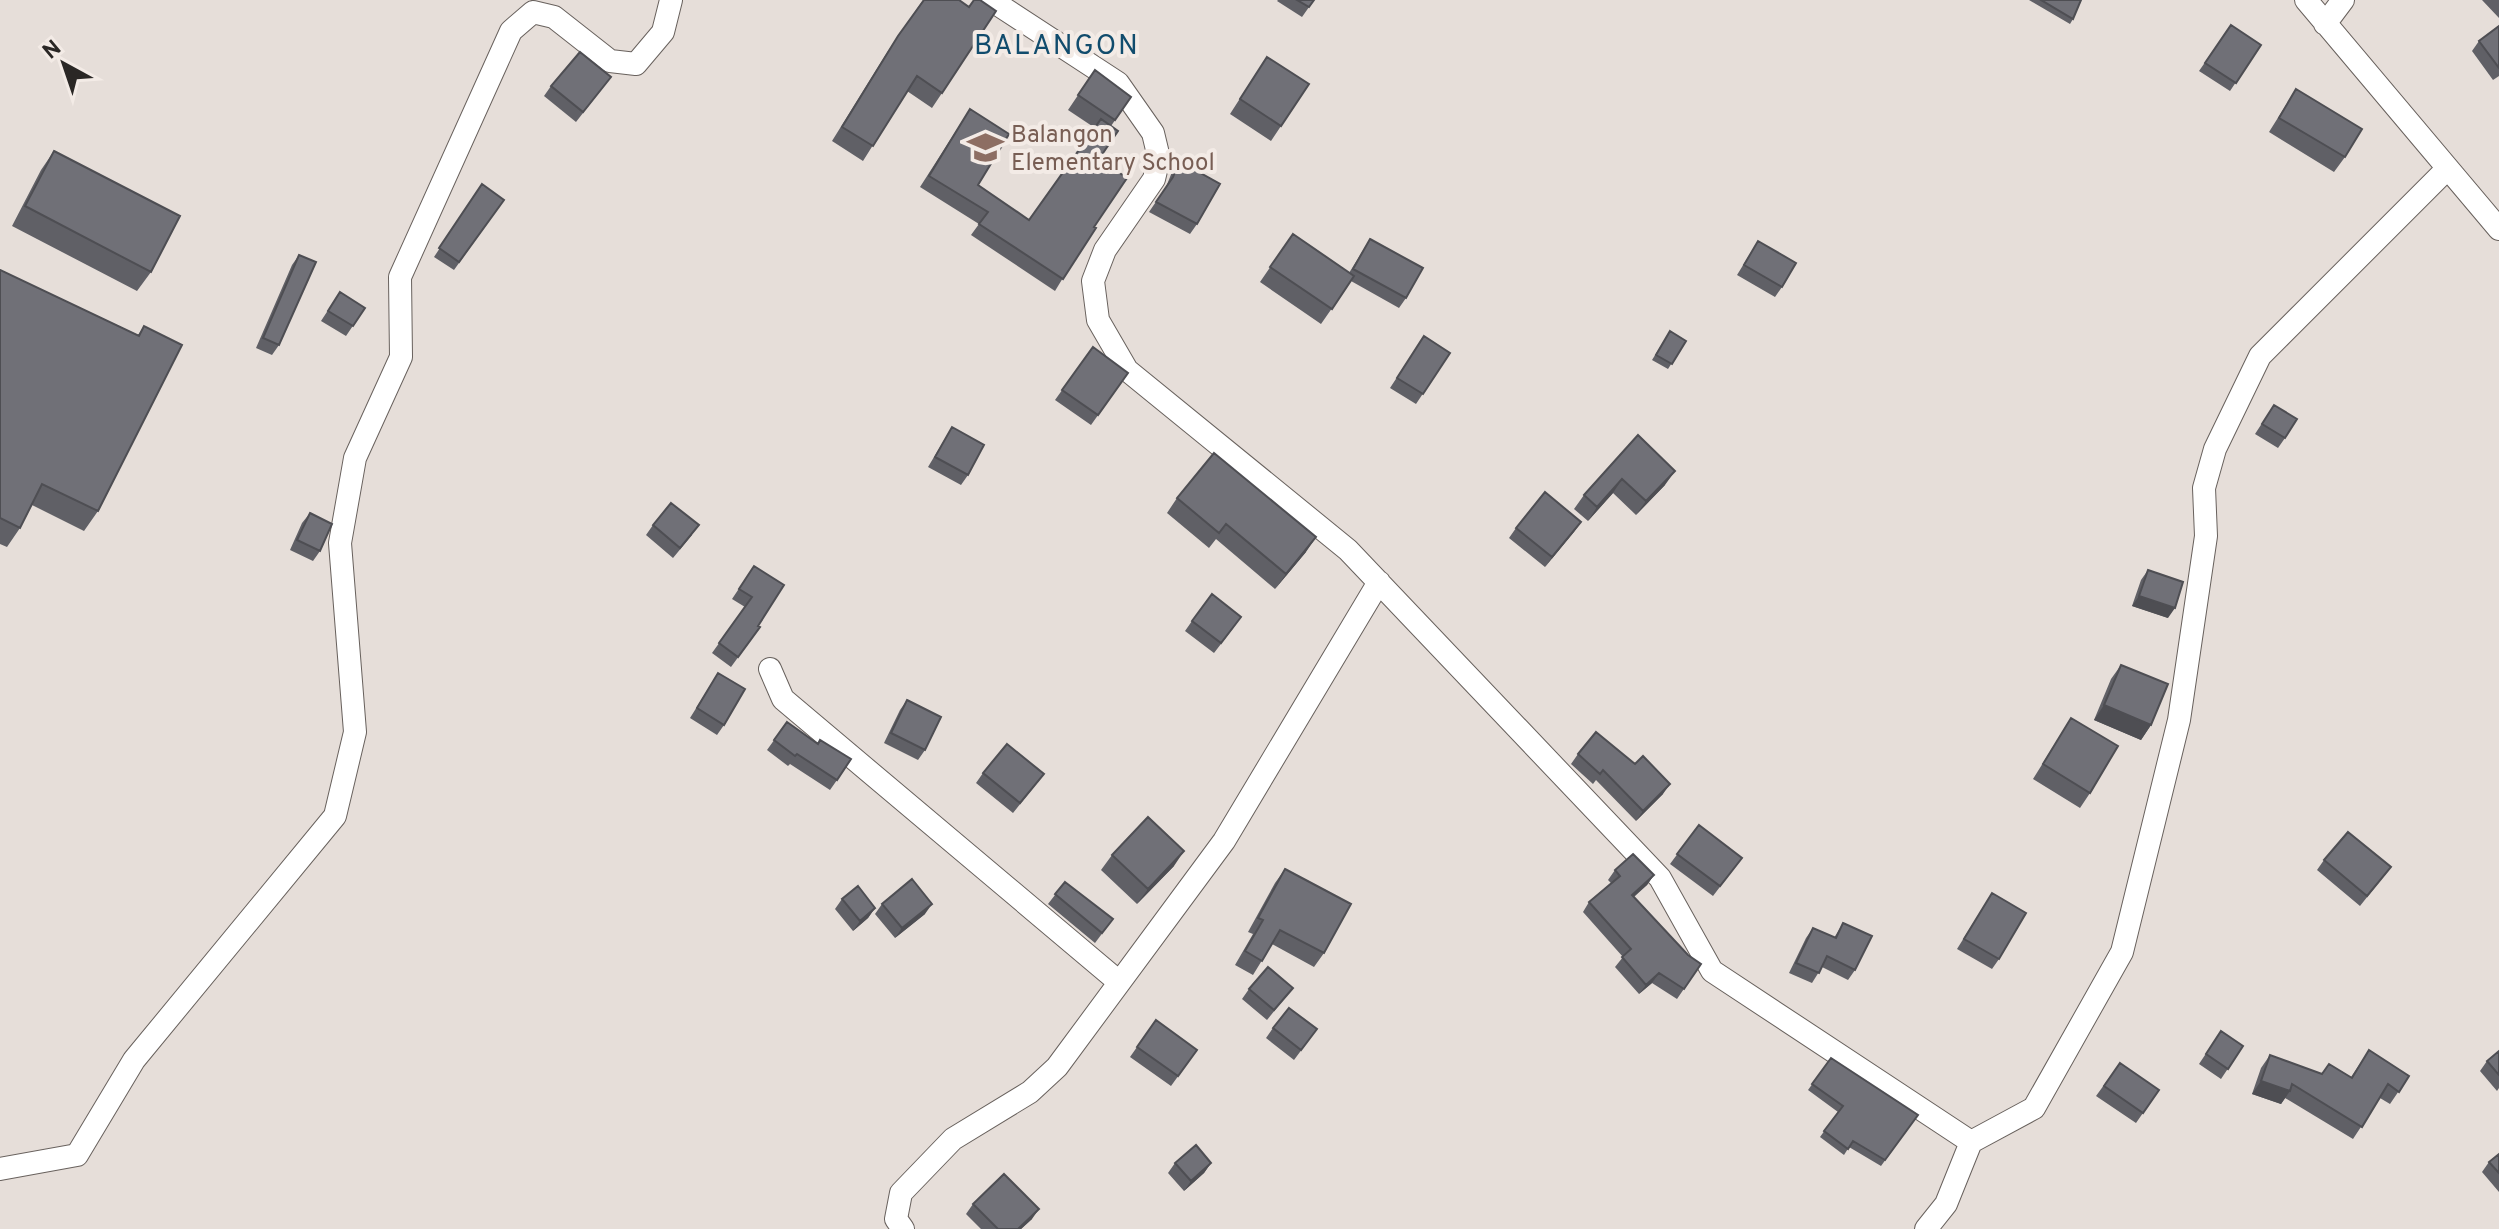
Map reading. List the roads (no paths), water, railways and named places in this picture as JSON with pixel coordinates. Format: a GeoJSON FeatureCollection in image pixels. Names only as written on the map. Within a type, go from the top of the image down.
{"type":"FeatureCollection","features":[{"type":"Feature","properties":{"kind":"street"},"geometry":{"type":"LineString","coordinates":[[0,1169],[77,1155],[134,1060],[335,816],[355,732],[340,543],[355,458],[401,357],[400,277],[511,31],[533,12],[544,14],[554,17],[610,61],[636,64],[663,32],[671,0]]}},
{"type":"Feature","properties":{"kind":"street"},"geometry":{"type":"LineString","coordinates":[[991,0],[1118,83],[1153,133],[1159,158],[1154,179],[1105,250],[1093,281],[1098,320],[1127,370],[1348,550],[1660,878],[1712,971],[1971,1142]]}},
{"type":"Feature","properties":{"kind":"street"},"geometry":{"type":"LineString","coordinates":[[2306,0],[2499,229]]}},
{"type":"Feature","properties":{"kind":"street"},"geometry":{"type":"LineString","coordinates":[[2325,24],[2343,0]]}},
{"type":"Feature","properties":{"kind":"street"},"geometry":{"type":"LineString","coordinates":[[1926,1229],[1946,1204],[1971,1142],[2034,1108],[2122,952],[2179,720],[2206,536],[2204,488],[2215,449],[2260,356],[2447,169]]}},
{"type":"Feature","properties":{"kind":"street"},"geometry":{"type":"LineString","coordinates":[[903,1229],[896,1219],[901,1193],[953,1139],[1030,1092],[1057,1067],[1224,841],[1379,582]]}},
{"type":"Feature","properties":{"kind":"street"},"geometry":{"type":"LineString","coordinates":[[770,669],[783,699],[1119,982]]}},
{"type":"Feature","properties":{"kind":"place","name":"Balangon Elementary School"},"geometry":{"type":"Point","coordinates":[985,148]}},
{"type":"Feature","properties":{"kind":"district","name":"BALANGON"},"geometry":{"type":"Point","coordinates":[1057,44]}}]}
